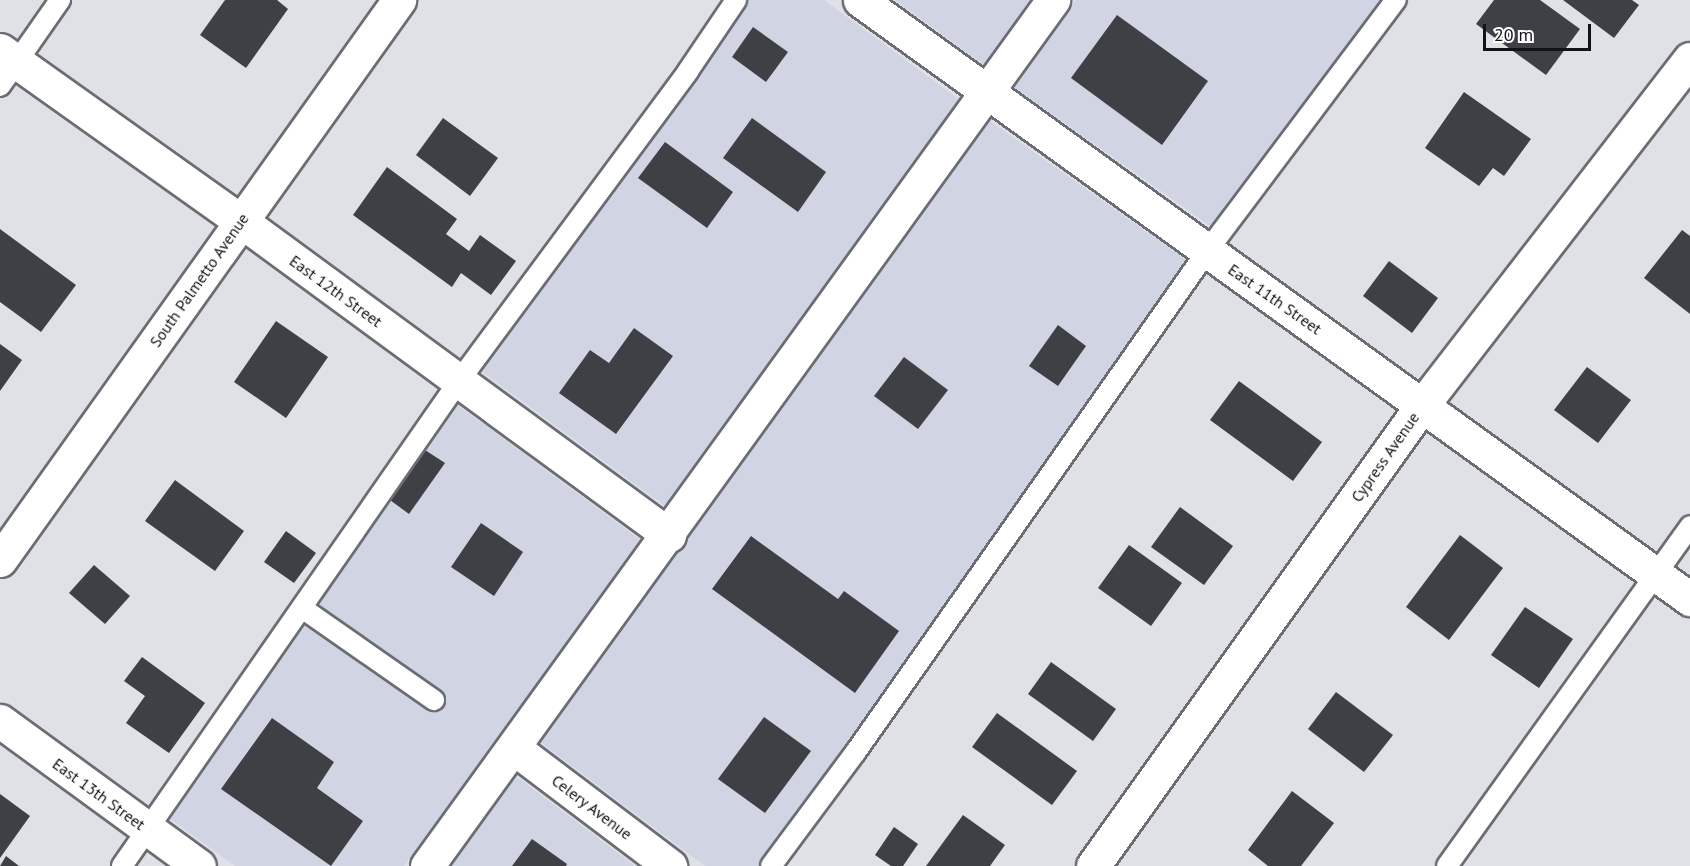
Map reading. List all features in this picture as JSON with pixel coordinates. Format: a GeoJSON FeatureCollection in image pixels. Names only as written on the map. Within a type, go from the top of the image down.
{"type":"FeatureCollection","features":[{"type":"Feature","properties":{"kind":"street","name":"South Palmetto Avenue"},"geometry":{"type":"LineString","coordinates":[[0,560],[399,0]]}},
{"type":"Feature","properties":{"kind":"street","name":"East 11th Street"},"geometry":{"type":"LineString","coordinates":[[860,0],[1690,598]]}},
{"type":"Feature","properties":{"kind":"street"},"geometry":{"type":"LineString","coordinates":[[427,866],[669,535],[1053,0]]}},
{"type":"Feature","properties":{"kind":"street","name":"Cypress Avenue"},"geometry":{"type":"LineString","coordinates":[[1094,866],[1423,404],[1690,59]]}},
{"type":"Feature","properties":{"kind":"street","name":"East 12th Street"},"geometry":{"type":"LineString","coordinates":[[6,66],[241,221],[669,535]]}},
{"type":"Feature","properties":{"kind":"street","name":"East 13th Street"},"geometry":{"type":"LineString","coordinates":[[0,721],[199,866]]}},
{"type":"Feature","properties":{"kind":"street","name":"Celery Avenue"},"geometry":{"type":"LineString","coordinates":[[514,748],[670,866]]}},
{"type":"Feature","properties":{"kind":"lane"},"geometry":{"type":"LineString","coordinates":[[6,66],[60,0]]}},
{"type":"Feature","properties":{"kind":"lane"},"geometry":{"type":"LineString","coordinates":[[122,866],[459,381],[688,71],[736,0]]}},
{"type":"Feature","properties":{"kind":"lane"},"geometry":{"type":"LineString","coordinates":[[771,866],[855,753],[1208,250],[1396,0]]}},
{"type":"Feature","properties":{"kind":"lane"},"geometry":{"type":"LineString","coordinates":[[1448,866],[1690,526]]}},
{"type":"Feature","properties":{"kind":"lane"},"geometry":{"type":"LineString","coordinates":[[302,608],[434,700]]}},
{"type":"Feature","properties":{"kind":"shaded area"},"geometry":{"type":"Polygon","coordinates":[[[740,0],[824,0],[960,100],[666,507],[477,368],[740,0]]]}},
{"type":"Feature","properties":{"kind":"shaded area"},"geometry":{"type":"Polygon","coordinates":[[[895,0],[1030,0],[984,65],[895,0]]]}},
{"type":"Feature","properties":{"kind":"shaded area"},"geometry":{"type":"Polygon","coordinates":[[[1075,0],[1390,0],[1223,235],[1014,87],[1075,0]]]}},
{"type":"Feature","properties":{"kind":"shaded area"},"geometry":{"type":"Polygon","coordinates":[[[990,121],[1199,269],[775,866],[705,866],[540,742],[990,121]]]}},
{"type":"Feature","properties":{"kind":"shaded area"},"geometry":{"type":"Polygon","coordinates":[[[452,401],[642,541],[404,866],[235,866],[158,810],[452,401]]]}},
{"type":"Feature","properties":{"kind":"shaded area"},"geometry":{"type":"Polygon","coordinates":[[[516,776],[635,866],[450,866],[516,776]]]}},
{"type":"Feature","properties":{"kind":"building"},"geometry":{"type":"Polygon","coordinates":[[[225,0],[277,0],[288,9],[246,68],[200,35],[225,0]]]}},
{"type":"Feature","properties":{"kind":"building"},"geometry":{"type":"Polygon","coordinates":[[[1494,0],[1540,0],[1580,29],[1546,75],[1476,24],[1494,0]]]}},
{"type":"Feature","properties":{"kind":"building"},"geometry":{"type":"Polygon","coordinates":[[[1563,0],[1632,0],[1639,5],[1614,38],[1563,0]]]}},
{"type":"Feature","properties":{"kind":"building"},"geometry":{"type":"Polygon","coordinates":[[[1117,15],[1208,81],[1162,145],[1071,78],[1117,15]]]}},
{"type":"Feature","properties":{"kind":"building"},"geometry":{"type":"Polygon","coordinates":[[[753,27],[788,52],[766,82],[732,57],[753,27]]]}},
{"type":"Feature","properties":{"kind":"building"},"geometry":{"type":"Polygon","coordinates":[[[1464,92],[1531,139],[1504,176],[1493,168],[1479,186],[1425,148],[1464,92]]]}},
{"type":"Feature","properties":{"kind":"building"},"geometry":{"type":"Polygon","coordinates":[[[443,118],[498,158],[470,196],[416,155],[443,118]]]}},
{"type":"Feature","properties":{"kind":"building"},"geometry":{"type":"Polygon","coordinates":[[[752,118],[826,172],[798,212],[723,158],[752,118]]]}},
{"type":"Feature","properties":{"kind":"building"},"geometry":{"type":"Polygon","coordinates":[[[665,142],[733,192],[707,228],[638,178],[665,142]]]}},
{"type":"Feature","properties":{"kind":"building"},"geometry":{"type":"Polygon","coordinates":[[[387,167],[457,219],[446,234],[469,251],[480,235],[516,261],[491,295],[461,273],[452,287],[353,215],[387,167]]]}},
{"type":"Feature","properties":{"kind":"building"},"geometry":{"type":"Polygon","coordinates":[[[0,229],[76,285],[41,332],[0,302],[0,229]]]}},
{"type":"Feature","properties":{"kind":"building"},"geometry":{"type":"Polygon","coordinates":[[[1682,230],[1690,236],[1690,314],[1644,278],[1682,230]]]}},
{"type":"Feature","properties":{"kind":"building"},"geometry":{"type":"Polygon","coordinates":[[[1389,261],[1438,298],[1412,333],[1363,296],[1389,261]]]}},
{"type":"Feature","properties":{"kind":"building"},"geometry":{"type":"Polygon","coordinates":[[[276,321],[328,357],[286,418],[234,382],[276,321]]]}},
{"type":"Feature","properties":{"kind":"building"},"geometry":{"type":"Polygon","coordinates":[[[1058,325],[1086,346],[1058,386],[1029,366],[1058,325]]]}},
{"type":"Feature","properties":{"kind":"building"},"geometry":{"type":"Polygon","coordinates":[[[634,328],[673,356],[616,434],[559,393],[590,350],[609,363],[634,328]]]}},
{"type":"Feature","properties":{"kind":"building"},"geometry":{"type":"Polygon","coordinates":[[[0,344],[22,360],[0,391],[0,344]]]}},
{"type":"Feature","properties":{"kind":"building"},"geometry":{"type":"Polygon","coordinates":[[[904,357],[948,390],[918,429],[874,396],[904,357]]]}},
{"type":"Feature","properties":{"kind":"building"},"geometry":{"type":"Polygon","coordinates":[[[1587,367],[1631,400],[1598,443],[1554,410],[1587,367]]]}},
{"type":"Feature","properties":{"kind":"building"},"geometry":{"type":"Polygon","coordinates":[[[1239,381],[1322,442],[1293,481],[1210,420],[1239,381]]]}},
{"type":"Feature","properties":{"kind":"building"},"geometry":{"type":"Polygon","coordinates":[[[425,450],[445,463],[409,514],[390,500],[425,450]]]}},
{"type":"Feature","properties":{"kind":"building"},"geometry":{"type":"Polygon","coordinates":[[[175,480],[244,531],[215,571],[145,521],[175,480]]]}},
{"type":"Feature","properties":{"kind":"building"},"geometry":{"type":"Polygon","coordinates":[[[1180,507],[1233,546],[1204,585],[1151,547],[1180,507]]]}},
{"type":"Feature","properties":{"kind":"building"},"geometry":{"type":"Polygon","coordinates":[[[481,523],[523,552],[494,596],[451,567],[481,523]]]}},
{"type":"Feature","properties":{"kind":"building"},"geometry":{"type":"Polygon","coordinates":[[[286,531],[316,553],[294,583],[264,562],[286,531]]]}},
{"type":"Feature","properties":{"kind":"building"},"geometry":{"type":"Polygon","coordinates":[[[1460,535],[1503,568],[1449,640],[1406,607],[1460,535]]]}},
{"type":"Feature","properties":{"kind":"building"},"geometry":{"type":"Polygon","coordinates":[[[751,536],[838,599],[844,591],[899,631],[855,693],[712,589],[751,536]]]}},
{"type":"Feature","properties":{"kind":"building"},"geometry":{"type":"Polygon","coordinates":[[[1129,545],[1182,583],[1151,626],[1098,588],[1129,545]]]}},
{"type":"Feature","properties":{"kind":"building"},"geometry":{"type":"Polygon","coordinates":[[[94,565],[130,596],[105,624],[69,593],[94,565]]]}},
{"type":"Feature","properties":{"kind":"building"},"geometry":{"type":"Polygon","coordinates":[[[1525,607],[1573,639],[1539,688],[1491,655],[1525,607]]]}},
{"type":"Feature","properties":{"kind":"building"},"geometry":{"type":"Polygon","coordinates":[[[142,657],[205,703],[169,753],[126,723],[145,696],[124,681],[142,657]]]}},
{"type":"Feature","properties":{"kind":"building"},"geometry":{"type":"Polygon","coordinates":[[[1051,662],[1116,709],[1093,741],[1028,694],[1051,662]]]}},
{"type":"Feature","properties":{"kind":"building"},"geometry":{"type":"Polygon","coordinates":[[[1336,692],[1393,735],[1364,772],[1308,729],[1336,692]]]}},
{"type":"Feature","properties":{"kind":"building"},"geometry":{"type":"Polygon","coordinates":[[[997,713],[1077,771],[1052,805],[972,747],[997,713]]]}},
{"type":"Feature","properties":{"kind":"building"},"geometry":{"type":"Polygon","coordinates":[[[764,717],[811,751],[765,813],[718,779],[764,717]]]}},
{"type":"Feature","properties":{"kind":"building"},"geometry":{"type":"Polygon","coordinates":[[[272,718],[334,762],[317,788],[363,821],[331,866],[221,789],[272,718]]]}},
{"type":"Feature","properties":{"kind":"building"},"geometry":{"type":"Polygon","coordinates":[[[1292,791],[1334,823],[1301,866],[1268,866],[1248,850],[1292,791]]]}},
{"type":"Feature","properties":{"kind":"building"},"geometry":{"type":"Polygon","coordinates":[[[0,794],[30,816],[0,858],[0,794]]]}},
{"type":"Feature","properties":{"kind":"building"},"geometry":{"type":"Polygon","coordinates":[[[963,815],[1005,845],[990,866],[926,866],[963,815]]]}},
{"type":"Feature","properties":{"kind":"building"},"geometry":{"type":"Polygon","coordinates":[[[894,827],[918,844],[903,866],[891,866],[875,855],[894,827]]]}},
{"type":"Feature","properties":{"kind":"building"},"geometry":{"type":"Polygon","coordinates":[[[532,839],[567,864],[566,866],[512,866],[532,839]]]}},
{"type":"Feature","properties":{"kind":"building"},"geometry":{"type":"Polygon","coordinates":[[[6,856],[19,866],[0,866],[6,856]]]}}]}
